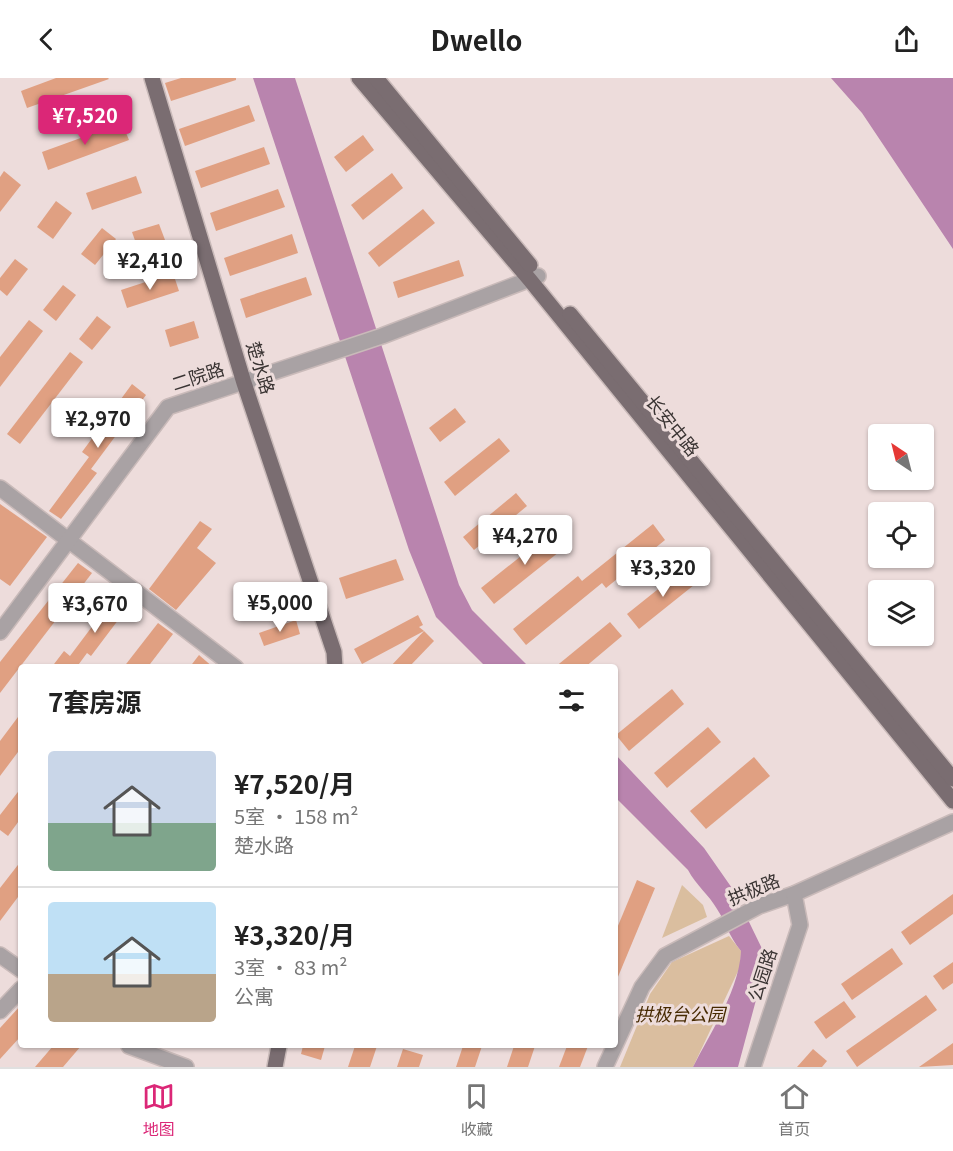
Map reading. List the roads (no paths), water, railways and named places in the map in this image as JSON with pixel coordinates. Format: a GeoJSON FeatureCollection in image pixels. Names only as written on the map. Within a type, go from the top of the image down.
{"type":"FeatureCollection","features":[{"type":"Feature","properties":{"kind":"main road","name":"楚水路"},"geometry":{"type":"LineString","coordinates":[[152,78],[244,383],[334,652],[335,664]]}},
{"type":"Feature","properties":{"kind":"main road","name":"长安中路"},"geometry":{"type":"LineString","coordinates":[[359,78],[534,278],[953,779]]}},
{"type":"Feature","properties":{"kind":"main road","name":"长安中路"},"geometry":{"type":"LineString","coordinates":[[376,78],[953,801]]}},
{"type":"Feature","properties":{"kind":"main road"},"geometry":{"type":"LineString","coordinates":[[275,1067],[279,1048]]}},
{"type":"Feature","properties":{"kind":"street","name":"二院路"},"geometry":{"type":"LineString","coordinates":[[0,632],[67,539],[168,407],[382,336],[534,278]]}},
{"type":"Feature","properties":{"kind":"street"},"geometry":{"type":"LineString","coordinates":[[0,488],[231,664]]}},
{"type":"Feature","properties":{"kind":"street","name":"拱极路"},"geometry":{"type":"LineString","coordinates":[[618,1039],[642,987],[665,956],[759,906],[794,894],[953,822]]}},
{"type":"Feature","properties":{"kind":"street","name":"公园路"},"geometry":{"type":"LineString","coordinates":[[753,1067],[800,925],[794,894]]}},
{"type":"Feature","properties":{"kind":"street"},"geometry":{"type":"LineString","coordinates":[[0,955],[18,968]]}},
{"type":"Feature","properties":{"kind":"street"},"geometry":{"type":"LineString","coordinates":[[0,1011],[18,992]]}},
{"type":"Feature","properties":{"kind":"street"},"geometry":{"type":"LineString","coordinates":[[134,1048],[186,1067]]}},
{"type":"Feature","properties":{"kind":"street","name":"拱极路"},"geometry":{"type":"LineString","coordinates":[[605,1067],[614,1048]]}},
{"type":"Feature","properties":{"kind":"park label","name":"拱极台公园"},"geometry":{"type":"Point","coordinates":[680,1015]}}]}
